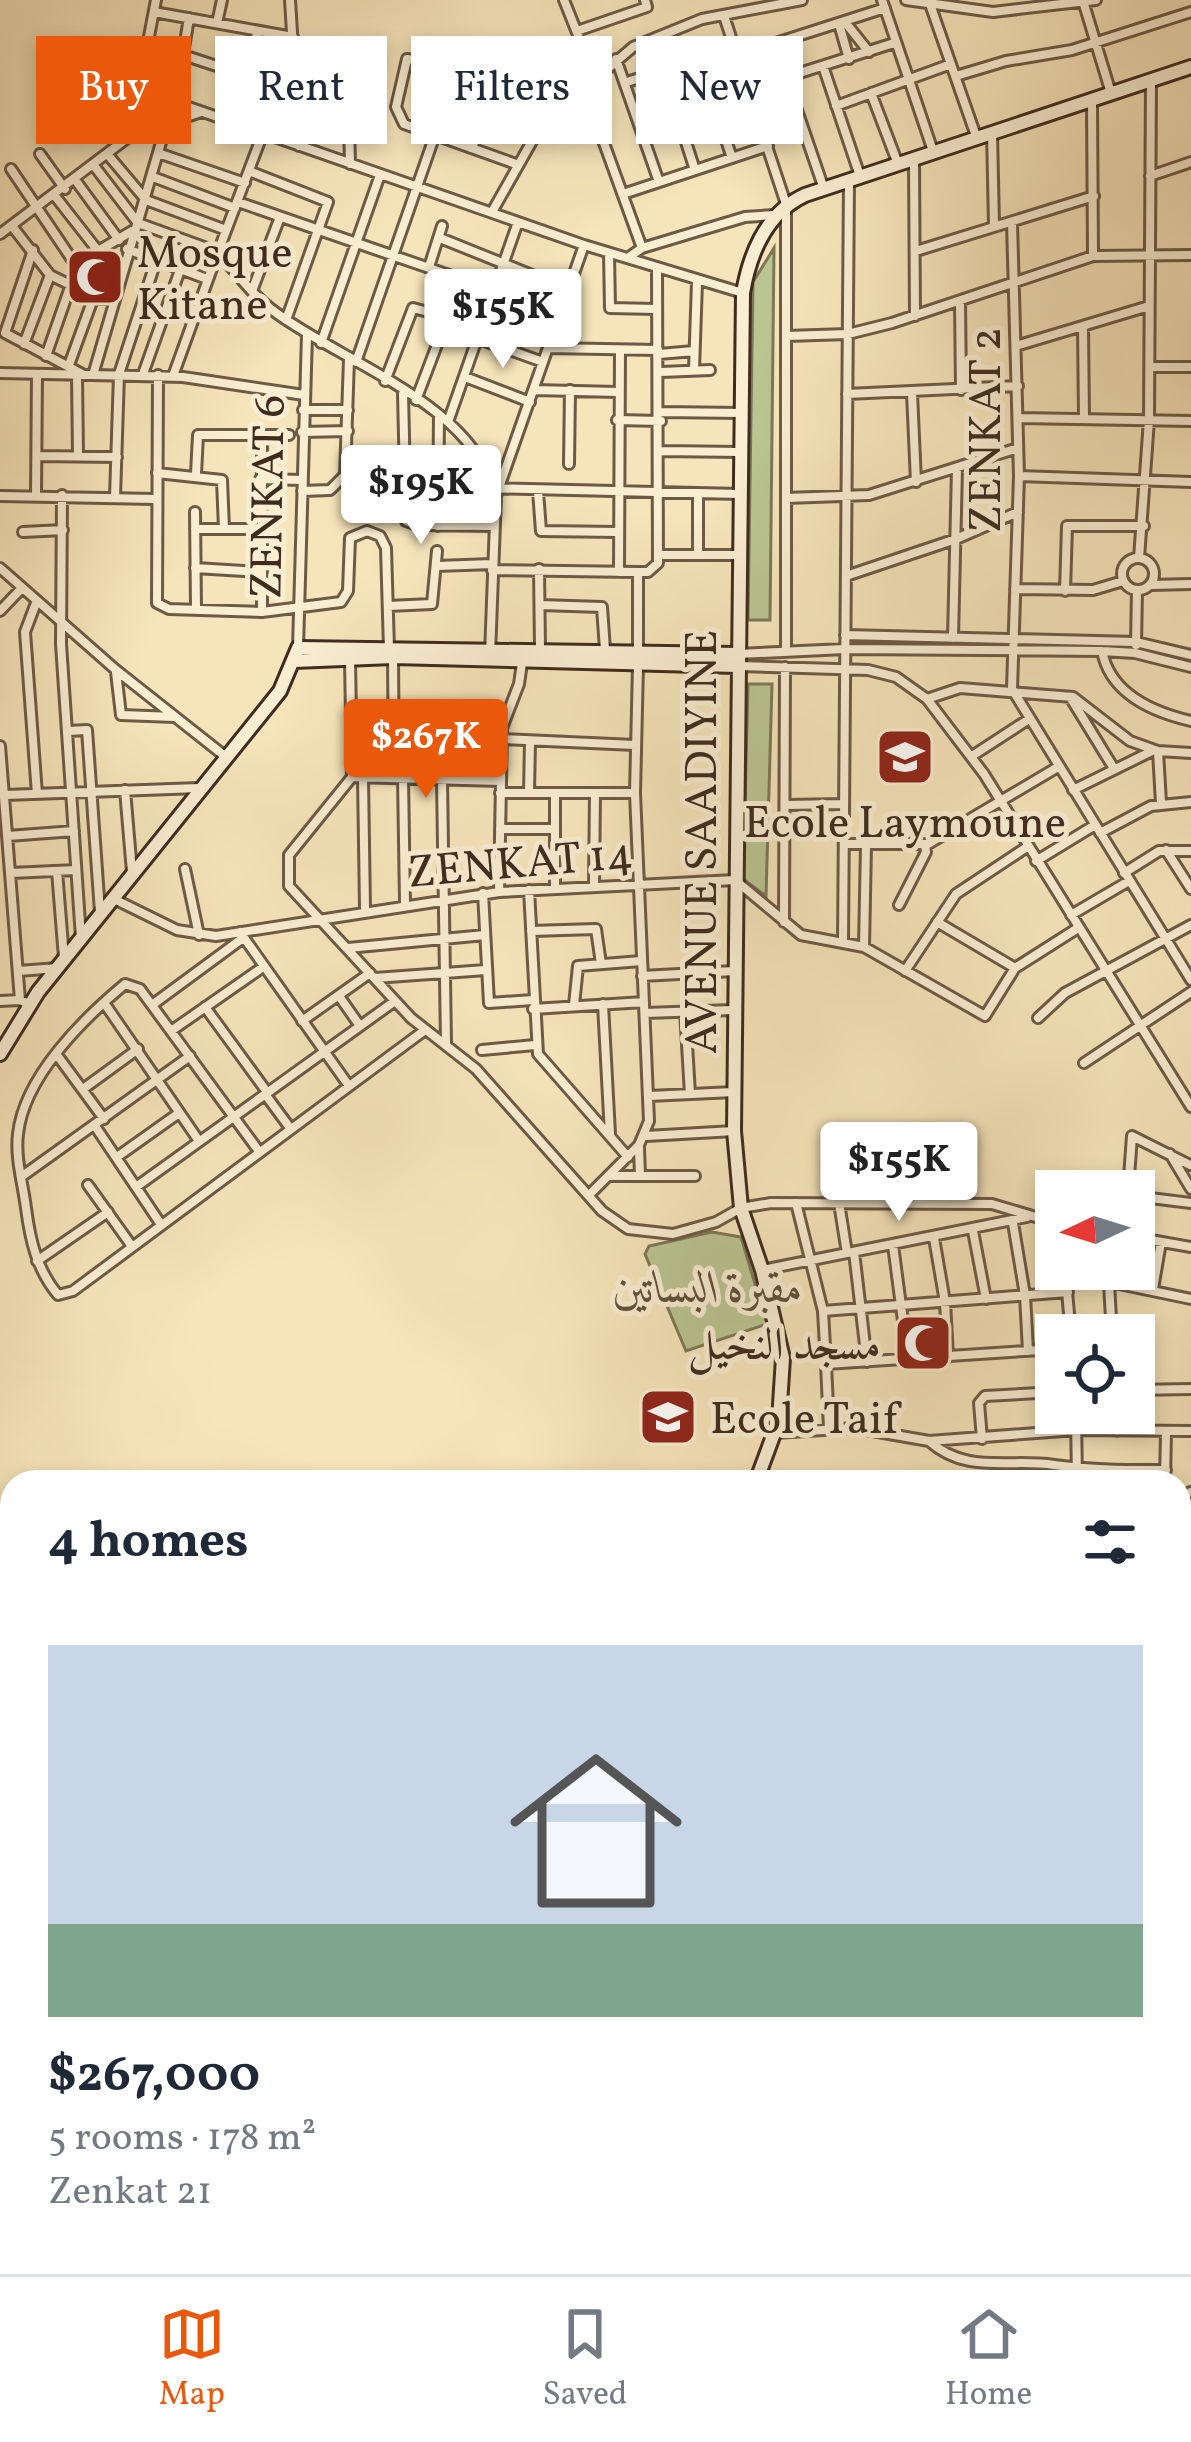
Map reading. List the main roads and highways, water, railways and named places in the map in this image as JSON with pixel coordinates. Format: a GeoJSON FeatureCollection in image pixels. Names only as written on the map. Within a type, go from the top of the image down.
{"type":"FeatureCollection","features":[{"type":"Feature","properties":{"kind":"main road","name":"AVENUE SAADIYINE"},"geometry":{"type":"LineString","coordinates":[[760,1470],[783,1399],[783,1358],[762,1270],[740,1208],[733,1010],[743,293],[753,252],[781,209],[824,189],[1191,67]]}},
{"type":"Feature","properties":{"kind":"main road"},"geometry":{"type":"LineString","coordinates":[[523,654],[540,649],[605,650],[638,661]]}},
{"type":"Feature","properties":{"kind":"main road"},"geometry":{"type":"LineString","coordinates":[[296,654],[350,658],[391,653]]}},
{"type":"Feature","properties":{"kind":"main road"},"geometry":{"type":"LineString","coordinates":[[296,654],[490,653],[601,660],[737,660]]}},
{"type":"Feature","properties":{"kind":"main road"},"geometry":{"type":"LineString","coordinates":[[0,1054],[24,1002],[81,940],[280,691],[296,654]]}},
{"type":"Feature","properties":{"kind":"place","name":"Mosque Kitane"},"geometry":{"type":"Point","coordinates":[95,277]}},
{"type":"Feature","properties":{"kind":"place","name":"Ecole Laymoune"},"geometry":{"type":"Point","coordinates":[905,757]}},
{"type":"Feature","properties":{"kind":"place","name":"مسجد النخيل"},"geometry":{"type":"Point","coordinates":[923,1343]}},
{"type":"Feature","properties":{"kind":"place","name":"Ecole Taif"},"geometry":{"type":"Point","coordinates":[668,1417]}},
{"type":"Feature","properties":{"kind":"park label","name":"مقبرة البساتين"},"geometry":{"type":"Point","coordinates":[708,1286]}}]}
